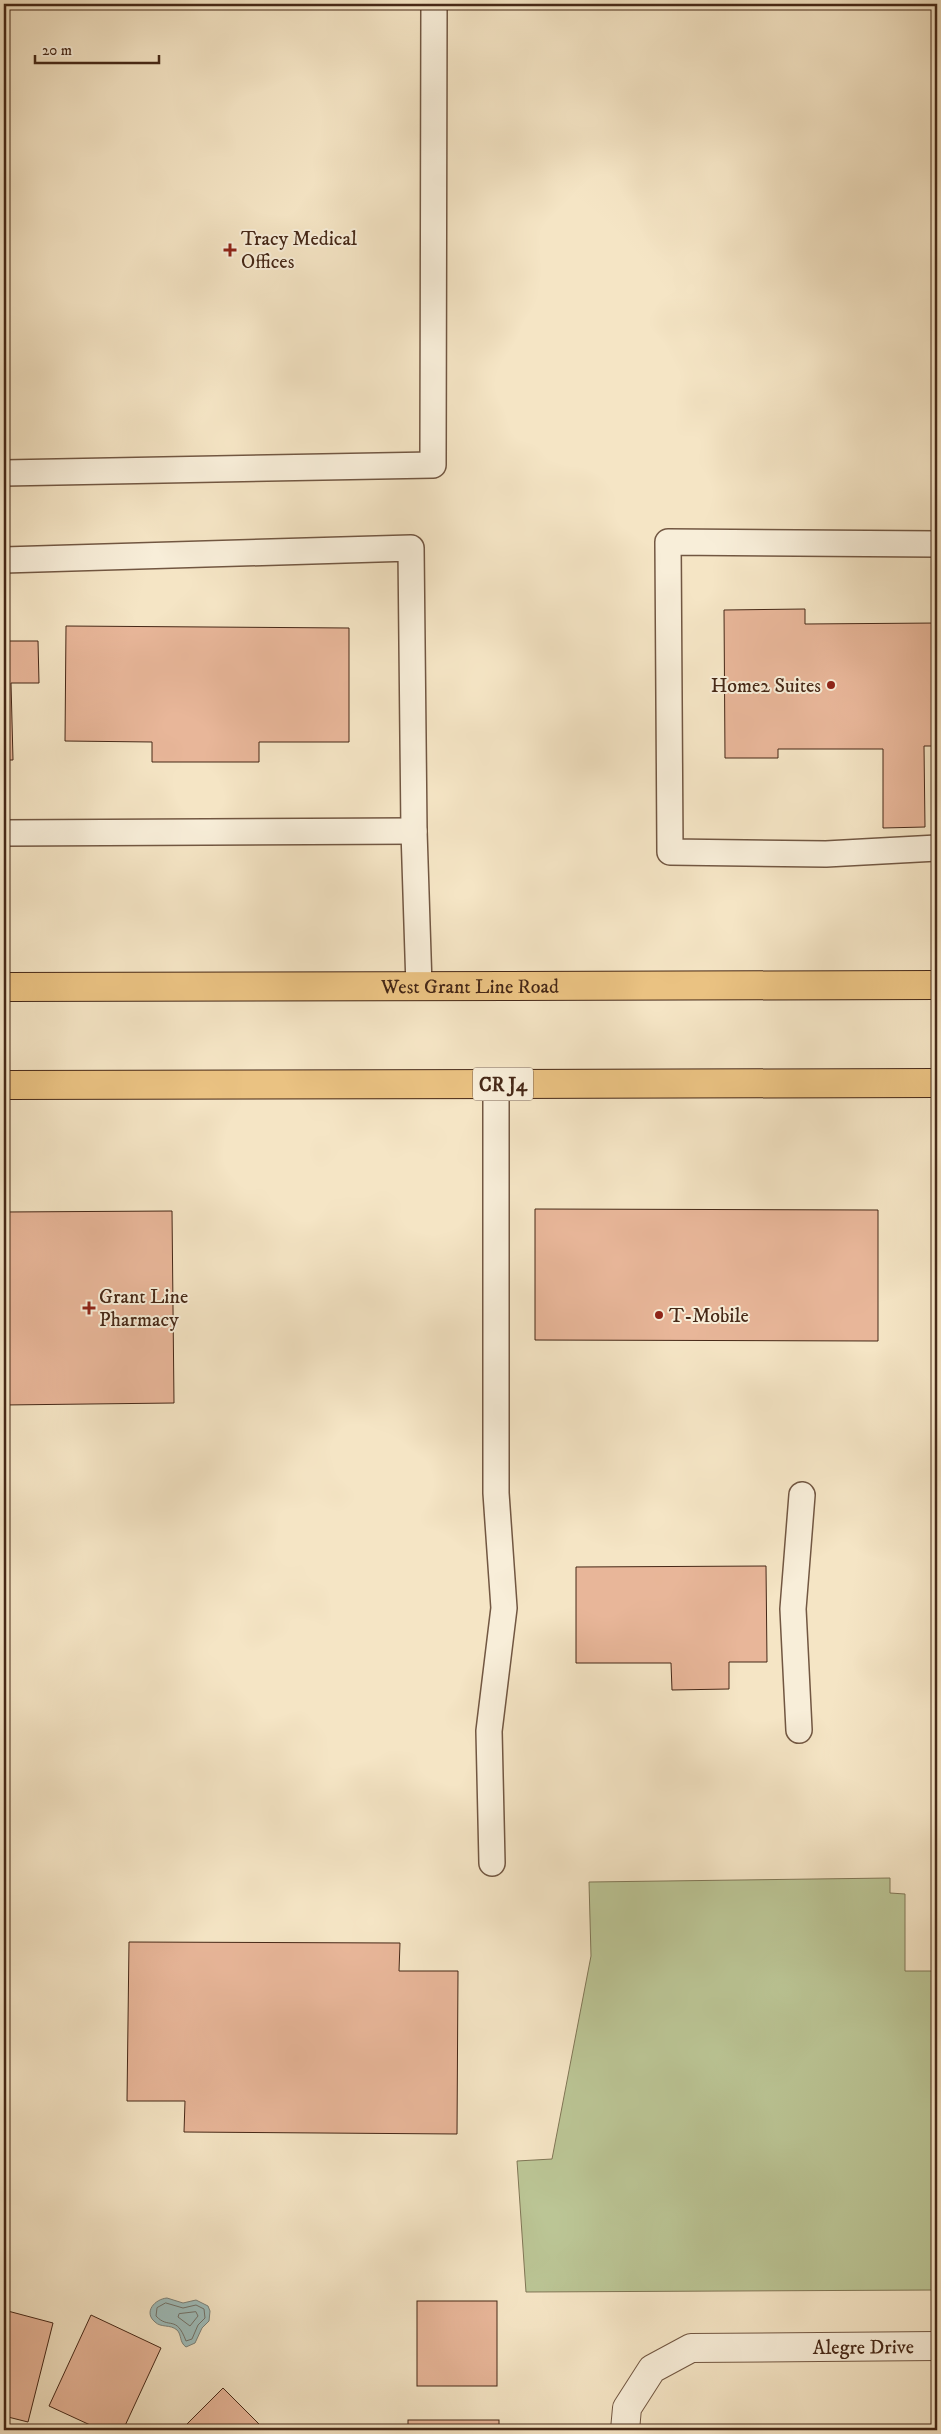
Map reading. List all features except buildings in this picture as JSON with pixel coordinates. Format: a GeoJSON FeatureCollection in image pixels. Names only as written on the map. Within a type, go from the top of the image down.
{"type":"FeatureCollection","features":[{"type":"Feature","properties":{"kind":"main road","name":"West Grant Line Road"},"geometry":{"type":"LineString","coordinates":[[4,987],[937,985]]}},
{"type":"Feature","properties":{"kind":"main road","name":"CR J4"},"geometry":{"type":"LineString","coordinates":[[4,1085],[937,1083]]}},
{"type":"Feature","properties":{"kind":"street","name":"Alegre Drive"},"geometry":{"type":"LineString","coordinates":[[625,2430],[627,2408],[652,2369],[691,2348],[937,2346]]}},
{"type":"Feature","properties":{"kind":"lane"},"geometry":{"type":"LineString","coordinates":[[4,473],[433,464],[434,4]]}},
{"type":"Feature","properties":{"kind":"lane"},"geometry":{"type":"LineString","coordinates":[[937,544],[668,542],[670,852],[826,854],[937,848]]}},
{"type":"Feature","properties":{"kind":"lane"},"geometry":{"type":"LineString","coordinates":[[4,560],[411,548],[414,831],[418,986]]}},
{"type":"Feature","properties":{"kind":"lane"},"geometry":{"type":"LineString","coordinates":[[4,833],[414,831]]}},
{"type":"Feature","properties":{"kind":"lane"},"geometry":{"type":"LineString","coordinates":[[492,1863],[489,1731],[504,1608],[496,1493],[496,1084]]}},
{"type":"Feature","properties":{"kind":"lane"},"geometry":{"type":"LineString","coordinates":[[799,1730],[793,1609],[802,1495]]}},
{"type":"Feature","properties":{"kind":"green space"},"geometry":{"type":"Polygon","coordinates":[[[890,1878],[890,1893],[905,1894],[905,1971],[937,1971],[937,2290],[526,2292],[517,2161],[552,2159],[591,1956],[589,1882],[890,1878]]]}},
{"type":"Feature","properties":{"kind":"water"},"geometry":{"type":"Polygon","coordinates":[[[167,2298],[183,2303],[196,2300],[208,2306],[210,2311],[209,2321],[202,2328],[195,2343],[186,2347],[182,2343],[177,2330],[157,2324],[152,2318],[150,2310],[155,2303],[167,2298]]]}},
{"type":"Feature","properties":{"kind":"place","name":"Tracy Medical Offices"},"geometry":{"type":"Point","coordinates":[230,250]}},
{"type":"Feature","properties":{"kind":"place","name":"Home2 Suites"},"geometry":{"type":"Point","coordinates":[831,685]}},
{"type":"Feature","properties":{"kind":"place","name":"Grant Line Pharmacy"},"geometry":{"type":"Point","coordinates":[89,1308]}},
{"type":"Feature","properties":{"kind":"place","name":"T-Mobile"},"geometry":{"type":"Point","coordinates":[659,1315]}}]}
